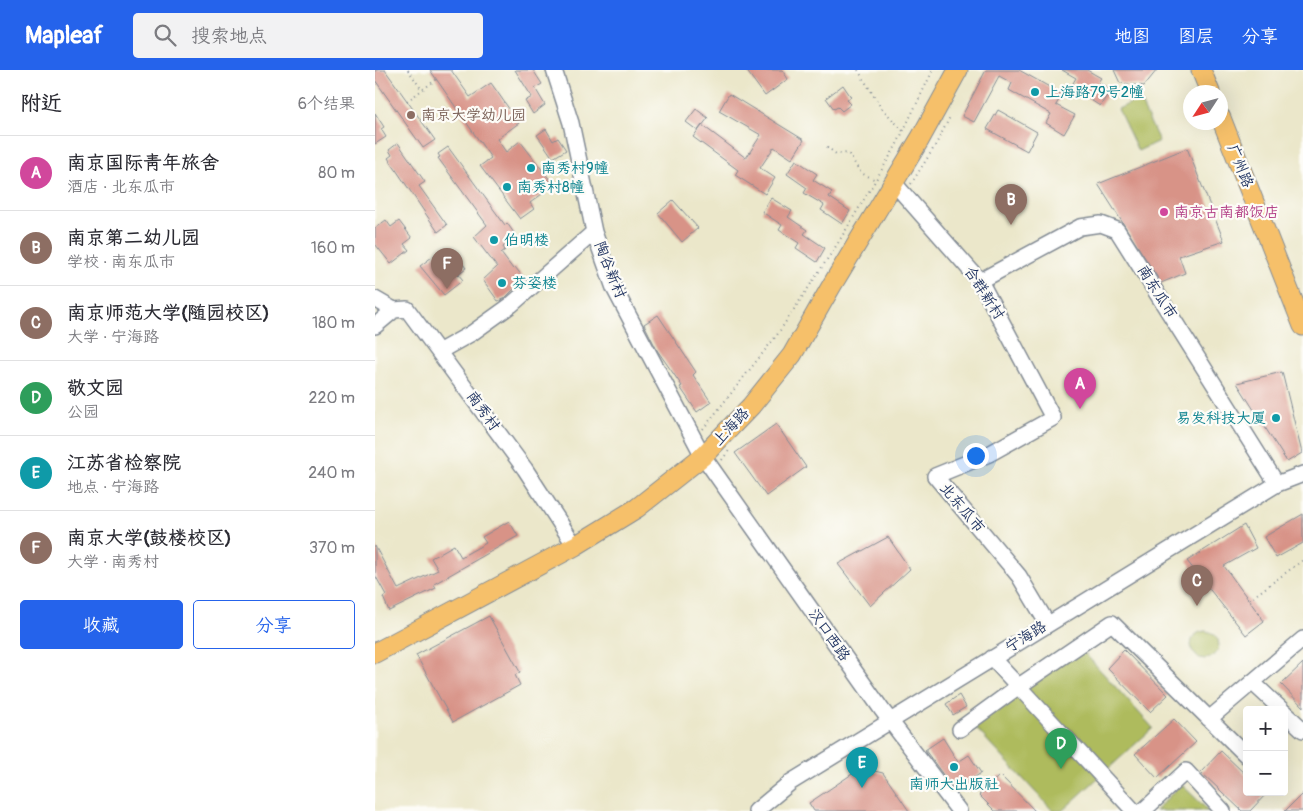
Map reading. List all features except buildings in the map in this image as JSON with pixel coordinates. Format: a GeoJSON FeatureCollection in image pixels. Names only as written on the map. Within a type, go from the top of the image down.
{"type":"FeatureCollection","features":[{"type":"Feature","properties":{"kind":"main road","name":"上海路"},"geometry":{"type":"LineString","coordinates":[[375,653],[575,546],[637,508],[703,456],[751,406],[792,355],[832,284],[894,183],[958,70]]}},
{"type":"Feature","properties":{"kind":"main road"},"geometry":{"type":"LineString","coordinates":[[1201,70],[1207,85]]}},
{"type":"Feature","properties":{"kind":"main road","name":"广州路"},"geometry":{"type":"LineString","coordinates":[[1226,130],[1303,326]]}},
{"type":"Feature","properties":{"kind":"street","name":"陶谷新村"},"geometry":{"type":"LineString","coordinates":[[553,70],[571,123],[595,232],[614,288],[703,456]]}},
{"type":"Feature","properties":{"kind":"street","name":"合群新村"},"geometry":{"type":"LineString","coordinates":[[894,183],[980,281],[1053,418]]}},
{"type":"Feature","properties":{"kind":"street","name":"南东瓜市"},"geometry":{"type":"LineString","coordinates":[[980,281],[1080,228],[1101,224],[1117,230],[1277,484]]}},
{"type":"Feature","properties":{"kind":"street"},"geometry":{"type":"LineString","coordinates":[[440,351],[472,333],[511,305],[595,232]]}},
{"type":"Feature","properties":{"kind":"street","name":"南秀村"},"geometry":{"type":"LineString","coordinates":[[375,299],[394,310],[407,309],[440,351],[525,469],[575,546]]}},
{"type":"Feature","properties":{"kind":"street"},"geometry":{"type":"LineString","coordinates":[[375,326],[394,310]]}},
{"type":"Feature","properties":{"kind":"street","name":"北东瓜市"},"geometry":{"type":"LineString","coordinates":[[1047,623],[1019,576],[935,476],[989,454],[1053,418]]}},
{"type":"Feature","properties":{"kind":"street","name":"汉口西路"},"geometry":{"type":"LineString","coordinates":[[703,456],[891,721],[959,811]]}},
{"type":"Feature","properties":{"kind":"street","name":"宁海路"},"geometry":{"type":"LineString","coordinates":[[756,811],[791,782],[1047,623],[1277,484],[1303,474]]}},
{"type":"Feature","properties":{"kind":"street"},"geometry":{"type":"LineString","coordinates":[[960,729],[1019,686],[1112,623],[1243,752]]}},
{"type":"Feature","properties":{"kind":"street"},"geometry":{"type":"LineString","coordinates":[[1209,719],[1303,639]]}},
{"type":"Feature","properties":{"kind":"street"},"geometry":{"type":"LineString","coordinates":[[992,658],[1134,811]]}},
{"type":"Feature","properties":{"kind":"street"},"geometry":{"type":"LineString","coordinates":[[1252,682],[1278,706]]}},
{"type":"Feature","properties":{"kind":"street"},"geometry":{"type":"LineString","coordinates":[[1288,716],[1303,730]]}},
{"type":"Feature","properties":{"kind":"street"},"geometry":{"type":"LineString","coordinates":[[1143,811],[1187,771],[1223,811]]}},
{"type":"Feature","properties":{"kind":"path"},"geometry":{"type":"LineString","coordinates":[[408,70],[422,90]]}},
{"type":"Feature","properties":{"kind":"path"},"geometry":{"type":"LineString","coordinates":[[858,70],[880,106],[903,131]]}},
{"type":"Feature","properties":{"kind":"path"},"geometry":{"type":"LineString","coordinates":[[695,439],[777,335],[838,243],[903,131],[933,70]]}},
{"type":"Feature","properties":{"kind":"path"},"geometry":{"type":"LineString","coordinates":[[407,101],[437,79]]}},
{"type":"Feature","properties":{"kind":"path"},"geometry":{"type":"LineString","coordinates":[[827,147],[836,154],[848,153],[861,173],[875,180]]}},
{"type":"Feature","properties":{"kind":"path"},"geometry":{"type":"LineString","coordinates":[[1249,600],[1303,560]]}},
{"type":"Feature","properties":{"kind":"green space"},"geometry":{"type":"Polygon","coordinates":[[[1139,99],[1159,141],[1138,151],[1118,109],[1139,99]]]}},
{"type":"Feature","properties":{"kind":"green space"},"geometry":{"type":"Polygon","coordinates":[[[1205,631],[1215,635],[1219,645],[1215,655],[1205,659],[1195,655],[1191,645],[1195,635],[1205,631]]]}},
{"type":"Feature","properties":{"kind":"green space"},"geometry":{"type":"Polygon","coordinates":[[[1079,647],[1153,728],[1062,811],[1053,811],[972,724],[1079,647]]]}},
{"type":"Feature","properties":{"kind":"green space"},"geometry":{"type":"Polygon","coordinates":[[[1181,784],[1209,811],[1155,811],[1181,784]]]}},
{"type":"Feature","properties":{"kind":"place","name":"上海路79号2幢"},"geometry":{"type":"Point","coordinates":[1035,92]}},
{"type":"Feature","properties":{"kind":"place","name":"南京大学幼儿园"},"geometry":{"type":"Point","coordinates":[411,115]}},
{"type":"Feature","properties":{"kind":"place","name":"南秀村9幢"},"geometry":{"type":"Point","coordinates":[531,168]}},
{"type":"Feature","properties":{"kind":"place","name":"南秀村8幢"},"geometry":{"type":"Point","coordinates":[507,187]}},
{"type":"Feature","properties":{"kind":"place","name":"南京古南都饭店"},"geometry":{"type":"Point","coordinates":[1164,212]}},
{"type":"Feature","properties":{"kind":"place","name":"南京第二幼儿园"},"geometry":{"type":"Point","coordinates":[1011,225]}},
{"type":"Feature","properties":{"kind":"place","name":"伯明楼"},"geometry":{"type":"Point","coordinates":[494,240]}},
{"type":"Feature","properties":{"kind":"place","name":"芬姿楼"},"geometry":{"type":"Point","coordinates":[502,283]}},
{"type":"Feature","properties":{"kind":"place","name":"南京大学(鼓楼校区)"},"geometry":{"type":"Point","coordinates":[447,289]}},
{"type":"Feature","properties":{"kind":"place","name":"南京国际青年旅舍"},"geometry":{"type":"Point","coordinates":[1080,409]}},
{"type":"Feature","properties":{"kind":"place","name":"易发科技大厦"},"geometry":{"type":"Point","coordinates":[1276,418]}},
{"type":"Feature","properties":{"kind":"place","name":"南京师范大学(随园校区)"},"geometry":{"type":"Point","coordinates":[1197,606]}},
{"type":"Feature","properties":{"kind":"place","name":"南师大出版社"},"geometry":{"type":"Point","coordinates":[954,767]}},
{"type":"Feature","properties":{"kind":"place","name":"敬文园"},"geometry":{"type":"Point","coordinates":[1061,769]}},
{"type":"Feature","properties":{"kind":"place","name":"江苏省检察院"},"geometry":{"type":"Point","coordinates":[862,788]}}]}
